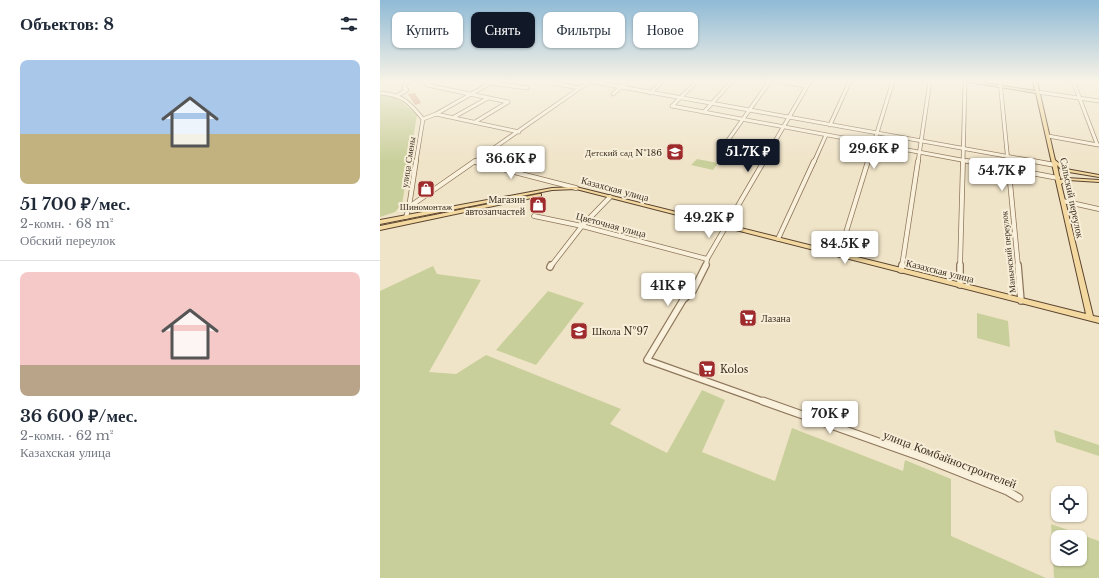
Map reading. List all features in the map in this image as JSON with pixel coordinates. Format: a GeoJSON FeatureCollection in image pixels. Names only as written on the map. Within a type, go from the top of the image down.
{"type":"FeatureCollection","features":[{"type":"Feature","properties":{"kind":"main road","name":"Сальский переулок"},"geometry":{"type":"LineString","coordinates":[[1042,108],[1090,318]]}},
{"type":"Feature","properties":{"kind":"main road"},"geometry":{"type":"LineString","coordinates":[[1055,163],[1075,176],[1075,178],[1069,179],[1057,177]]}},
{"type":"Feature","properties":{"kind":"main road"},"geometry":{"type":"LineString","coordinates":[[1057,177],[1066,170],[1099,176]]}},
{"type":"Feature","properties":{"kind":"main road"},"geometry":{"type":"LineString","coordinates":[[1057,177],[1099,181]]}},
{"type":"Feature","properties":{"kind":"main road"},"geometry":{"type":"LineString","coordinates":[[546,190],[552,184],[551,182]]}},
{"type":"Feature","properties":{"kind":"main road","name":"Казахская улица"},"geometry":{"type":"LineString","coordinates":[[576,188],[1099,320]]}},
{"type":"Feature","properties":{"kind":"main road"},"geometry":{"type":"LineString","coordinates":[[380,222],[546,190],[576,188]]}},
{"type":"Feature","properties":{"kind":"main road"},"geometry":{"type":"LineString","coordinates":[[380,228],[563,190],[595,193]]}},
{"type":"Feature","properties":{"kind":"main road"},"geometry":{"type":"LineString","coordinates":[[455,213],[456,207]]}},
{"type":"Feature","properties":{"kind":"street"},"geometry":{"type":"LineString","coordinates":[[414,108],[423,119],[446,108]]}},
{"type":"Feature","properties":{"kind":"street"},"geometry":{"type":"LineString","coordinates":[[454,117],[470,108]]}},
{"type":"Feature","properties":{"kind":"street"},"geometry":{"type":"LineString","coordinates":[[475,122],[498,108]]}},
{"type":"Feature","properties":{"kind":"street"},"geometry":{"type":"LineString","coordinates":[[409,207],[552,108]]}},
{"type":"Feature","properties":{"kind":"street"},"geometry":{"type":"LineString","coordinates":[[683,108],[1057,177]]}},
{"type":"Feature","properties":{"kind":"street"},"geometry":{"type":"LineString","coordinates":[[704,112],[708,108]]}},
{"type":"Feature","properties":{"kind":"street"},"geometry":{"type":"LineString","coordinates":[[736,108],[1007,156],[1055,163]]}},
{"type":"Feature","properties":{"kind":"street"},"geometry":{"type":"LineString","coordinates":[[707,259],[794,108]]}},
{"type":"Feature","properties":{"kind":"street"},"geometry":{"type":"LineString","coordinates":[[830,125],[838,108]]}},
{"type":"Feature","properties":{"kind":"street"},"geometry":{"type":"LineString","coordinates":[[839,255],[885,108]]}},
{"type":"Feature","properties":{"kind":"street"},"geometry":{"type":"LineString","coordinates":[[901,270],[926,108]]}},
{"type":"Feature","properties":{"kind":"street"},"geometry":{"type":"LineString","coordinates":[[960,285],[963,108]]}},
{"type":"Feature","properties":{"kind":"street","name":"Манычский переулок"},"geometry":{"type":"LineString","coordinates":[[1003,108],[1021,301]]}},
{"type":"Feature","properties":{"kind":"street"},"geometry":{"type":"LineString","coordinates":[[1083,108],[1098,145]]}},
{"type":"Feature","properties":{"kind":"street"},"geometry":{"type":"LineString","coordinates":[[726,143],[748,110]]}},
{"type":"Feature","properties":{"kind":"street"},"geometry":{"type":"LineString","coordinates":[[436,114],[519,132]]}},
{"type":"Feature","properties":{"kind":"street","name":"улица Смены"},"geometry":{"type":"LineString","coordinates":[[406,217],[409,207],[423,119]]}},
{"type":"Feature","properties":{"kind":"street"},"geometry":{"type":"LineString","coordinates":[[778,239],[826,134]]}},
{"type":"Feature","properties":{"kind":"street"},"geometry":{"type":"LineString","coordinates":[[1048,136],[1098,145]]}},
{"type":"Feature","properties":{"kind":"street","name":"Казахская улица"},"geometry":{"type":"LineString","coordinates":[[475,162],[576,188]]}},
{"type":"Feature","properties":{"kind":"street"},"geometry":{"type":"LineString","coordinates":[[550,267],[582,226],[610,197]]}},
{"type":"Feature","properties":{"kind":"street"},"geometry":{"type":"LineString","coordinates":[[1063,201],[1099,208]]}},
{"type":"Feature","properties":{"kind":"street","name":"Цветочная улица"},"geometry":{"type":"LineString","coordinates":[[534,216],[582,226],[707,259]]}},
{"type":"Feature","properties":{"kind":"street","name":"улица Комбайностроителей"},"geometry":{"type":"LineString","coordinates":[[707,259],[706,268],[693,291],[683,300],[647,360],[924,458],[1007,491],[1019,498]]}},
{"type":"Feature","properties":{"kind":"green space"},"geometry":{"type":"Polygon","coordinates":[[[380,108],[409,108],[417,115],[402,204],[395,212],[380,217],[380,108]]]}},
{"type":"Feature","properties":{"kind":"green space"},"geometry":{"type":"Polygon","coordinates":[[[697,159],[718,163],[713,170],[691,165],[697,159]]]}},
{"type":"Feature","properties":{"kind":"green space"},"geometry":{"type":"Polygon","coordinates":[[[433,266],[437,274],[481,280],[429,372],[456,374],[486,355],[621,409],[610,424],[667,453],[702,390],[725,400],[702,452],[775,481],[792,428],[903,471],[905,460],[951,479],[951,536],[1046,578],[380,578],[380,291],[433,266]]]}},
{"type":"Feature","properties":{"kind":"green space"},"geometry":{"type":"Polygon","coordinates":[[[548,291],[584,303],[536,365],[496,350],[548,291]]]}},
{"type":"Feature","properties":{"kind":"green space"},"geometry":{"type":"Polygon","coordinates":[[[977,313],[1008,321],[1010,347],[977,338],[977,313]]]}},
{"type":"Feature","properties":{"kind":"green space"},"geometry":{"type":"Polygon","coordinates":[[[1054,430],[1099,445],[1099,456],[1056,442],[1054,430]]]}},
{"type":"Feature","properties":{"kind":"green space"},"geometry":{"type":"Polygon","coordinates":[[[1051,524],[1068,530],[1051,530],[1051,524]]]}},
{"type":"Feature","properties":{"kind":"green space"},"geometry":{"type":"Polygon","coordinates":[[[1087,537],[1099,541],[1099,578],[1054,578],[1053,566],[1087,566],[1087,537]]]}},
{"type":"Feature","properties":{"kind":"place","name":"Детский сад №186"},"geometry":{"type":"Point","coordinates":[675,152]}},
{"type":"Feature","properties":{"kind":"place","name":"Шиномонтаж"},"geometry":{"type":"Point","coordinates":[426,189]}},
{"type":"Feature","properties":{"kind":"place","name":"Магазин автозапчастей"},"geometry":{"type":"Point","coordinates":[538,205]}},
{"type":"Feature","properties":{"kind":"place","name":"Лазана"},"geometry":{"type":"Point","coordinates":[748,318]}},
{"type":"Feature","properties":{"kind":"place","name":"Школа №97"},"geometry":{"type":"Point","coordinates":[579,331]}},
{"type":"Feature","properties":{"kind":"place","name":"Kolos"},"geometry":{"type":"Point","coordinates":[707,369]}}]}
